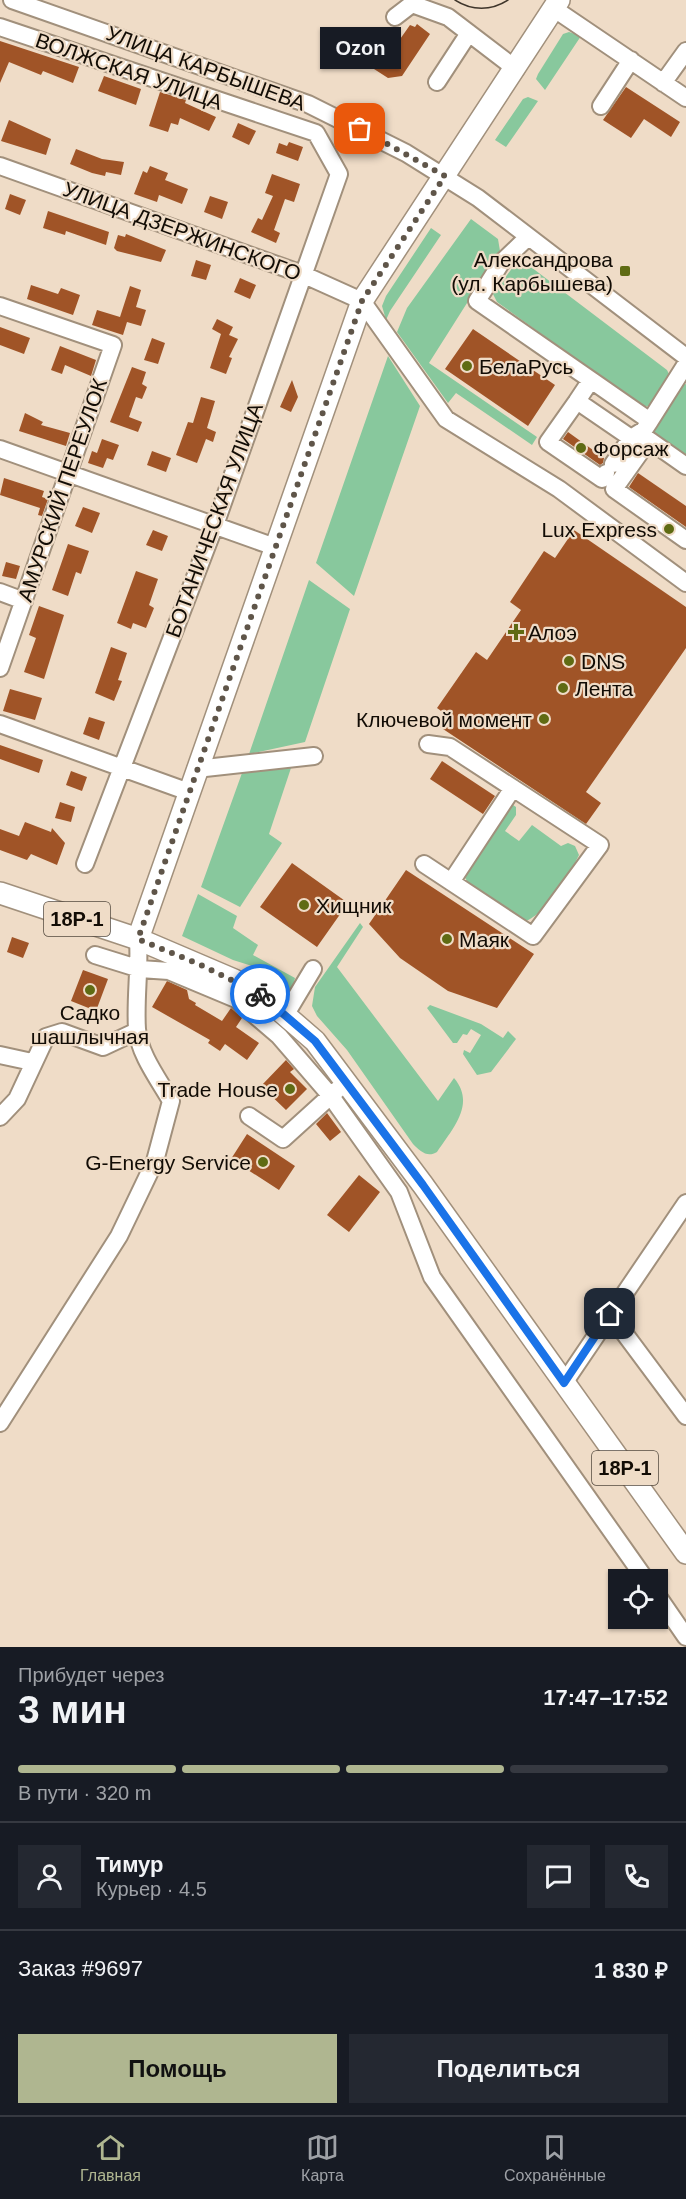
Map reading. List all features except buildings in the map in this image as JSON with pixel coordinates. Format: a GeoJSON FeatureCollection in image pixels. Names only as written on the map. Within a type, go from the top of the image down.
{"type":"FeatureCollection","features":[{"type":"Feature","properties":{"kind":"main road"},"geometry":{"type":"LineString","coordinates":[[138,939],[362,301],[516,69],[556,4]]}},
{"type":"Feature","properties":{"kind":"main road","name":"18Р-1"},"geometry":{"type":"LineString","coordinates":[[0,892],[138,939],[234,980],[263,996],[315,1041],[348,1083],[686,1553]]}},
{"type":"Feature","properties":{"kind":"street","name":"УЛИЦА КАРБЫШЕВА"},"geometry":{"type":"LineString","coordinates":[[12,0],[308,104],[406,153],[445,176],[686,357]]}},
{"type":"Feature","properties":{"kind":"street"},"geometry":{"type":"LineString","coordinates":[[395,17],[412,4],[448,17],[516,69]]}},
{"type":"Feature","properties":{"kind":"street"},"geometry":{"type":"LineString","coordinates":[[556,4],[686,98]]}},
{"type":"Feature","properties":{"kind":"street","name":"ВОЛЖСКАЯ УЛИЦА"},"geometry":{"type":"LineString","coordinates":[[0,27],[316,133],[339,174]]}},
{"type":"Feature","properties":{"kind":"street"},"geometry":{"type":"LineString","coordinates":[[437,82],[470,33]]}},
{"type":"Feature","properties":{"kind":"street"},"geometry":{"type":"LineString","coordinates":[[663,83],[686,51]]}},
{"type":"Feature","properties":{"kind":"street"},"geometry":{"type":"LineString","coordinates":[[601,106],[631,60]]}},
{"type":"Feature","properties":{"kind":"street","name":"УЛИЦА ДЗЕРЖИНСКОГО"},"geometry":{"type":"LineString","coordinates":[[0,166],[302,274],[362,301]]}},
{"type":"Feature","properties":{"kind":"street","name":"БОТАНИЧЕСКАЯ УЛИЦА"},"geometry":{"type":"LineString","coordinates":[[85,864],[215,525],[339,174]]}},
{"type":"Feature","properties":{"kind":"street"},"geometry":{"type":"LineString","coordinates":[[528,237],[501,263],[477,301],[650,421]]}},
{"type":"Feature","properties":{"kind":"street"},"geometry":{"type":"LineString","coordinates":[[362,301],[446,419],[559,489],[686,583]]}},
{"type":"Feature","properties":{"kind":"street","name":"АМУРСКИЙ ПЕРЕУЛОК"},"geometry":{"type":"LineString","coordinates":[[0,306],[112,345],[0,668]]}},
{"type":"Feature","properties":{"kind":"street"},"geometry":{"type":"LineString","coordinates":[[591,380],[548,442],[602,479],[631,438],[644,430],[686,364]]}},
{"type":"Feature","properties":{"kind":"street"},"geometry":{"type":"LineString","coordinates":[[577,401],[631,438]]}},
{"type":"Feature","properties":{"kind":"street"},"geometry":{"type":"LineString","coordinates":[[686,466],[649,440],[614,489],[686,540]]}},
{"type":"Feature","properties":{"kind":"street"},"geometry":{"type":"LineString","coordinates":[[0,449],[275,547]]}},
{"type":"Feature","properties":{"kind":"street"},"geometry":{"type":"LineString","coordinates":[[0,592],[24,601]]}},
{"type":"Feature","properties":{"kind":"street"},"geometry":{"type":"LineString","coordinates":[[0,724],[189,792]]}},
{"type":"Feature","properties":{"kind":"street"},"geometry":{"type":"LineString","coordinates":[[424,864],[533,936],[600,845],[450,747],[428,744]]}},
{"type":"Feature","properties":{"kind":"street"},"geometry":{"type":"LineString","coordinates":[[196,769],[314,756]]}},
{"type":"Feature","properties":{"kind":"street"},"geometry":{"type":"LineString","coordinates":[[451,882],[513,788]]}},
{"type":"Feature","properties":{"kind":"street"},"geometry":{"type":"LineString","coordinates":[[0,1423],[119,1236],[155,1161],[171,1101],[150,1064],[137,1031],[140,969],[138,939]]}},
{"type":"Feature","properties":{"kind":"street"},"geometry":{"type":"LineString","coordinates":[[95,955],[140,969],[169,971],[236,999],[279,1036],[330,1095],[399,1192],[432,1277],[638,1569]]}},
{"type":"Feature","properties":{"kind":"street"},"geometry":{"type":"LineString","coordinates":[[279,1036],[291,1018],[313,969]]}},
{"type":"Feature","properties":{"kind":"street"},"geometry":{"type":"LineString","coordinates":[[0,1117],[17,1099],[32,1062],[46,1037],[62,1032],[103,1047],[137,1031]]}},
{"type":"Feature","properties":{"kind":"street"},"geometry":{"type":"LineString","coordinates":[[0,1055],[32,1062]]}},
{"type":"Feature","properties":{"kind":"street"},"geometry":{"type":"LineString","coordinates":[[249,1116],[283,1139],[330,1095],[348,1083]]}},
{"type":"Feature","properties":{"kind":"street"},"geometry":{"type":"LineString","coordinates":[[564,1383],[686,1203]]}},
{"type":"Feature","properties":{"kind":"street"},"geometry":{"type":"LineString","coordinates":[[610,1314],[686,1416]]}},
{"type":"Feature","properties":{"kind":"street"},"geometry":{"type":"LineString","coordinates":[[668,1611],[686,1637]]}},
{"type":"Feature","properties":{"kind":"green space"},"geometry":{"type":"Polygon","coordinates":[[[569,32],[581,36],[545,90],[536,79],[538,74],[563,34],[569,32]]]}},
{"type":"Feature","properties":{"kind":"green space"},"geometry":{"type":"Polygon","coordinates":[[[528,97],[538,101],[506,147],[495,140],[523,99],[528,97]]]}},
{"type":"Feature","properties":{"kind":"green space"},"geometry":{"type":"Polygon","coordinates":[[[471,219],[498,239],[500,251],[429,363],[537,437],[532,445],[456,393],[448,403],[397,332],[407,308],[471,219]]]}},
{"type":"Feature","properties":{"kind":"green space"},"geometry":{"type":"Polygon","coordinates":[[[431,228],[441,235],[386,320],[382,306],[386,296],[431,228]]]}},
{"type":"Feature","properties":{"kind":"green space"},"geometry":{"type":"Polygon","coordinates":[[[516,263],[527,264],[667,370],[670,376],[653,405],[643,407],[497,302],[493,294],[516,263]]]}},
{"type":"Feature","properties":{"kind":"green space"},"geometry":{"type":"Polygon","coordinates":[[[388,356],[420,406],[354,596],[316,563],[388,356]]]}},
{"type":"Feature","properties":{"kind":"green space"},"geometry":{"type":"Polygon","coordinates":[[[686,384],[686,458],[647,431],[678,386],[686,384]]]}},
{"type":"Feature","properties":{"kind":"green space"},"geometry":{"type":"Polygon","coordinates":[[[309,580],[350,609],[305,742],[249,754],[309,580]]]}},
{"type":"Feature","properties":{"kind":"green space"},"geometry":{"type":"Polygon","coordinates":[[[291,768],[269,834],[282,843],[240,907],[201,887],[242,773],[291,768]]]}},
{"type":"Feature","properties":{"kind":"green space"},"geometry":{"type":"Polygon","coordinates":[[[510,803],[516,807],[516,815],[505,831],[519,841],[532,825],[561,846],[568,843],[575,846],[579,855],[569,874],[543,909],[534,917],[524,921],[516,921],[507,916],[477,892],[464,876],[510,803]]]}},
{"type":"Feature","properties":{"kind":"green space"},"geometry":{"type":"Polygon","coordinates":[[[198,894],[237,916],[233,928],[258,945],[253,955],[295,978],[292,991],[258,968],[233,960],[182,936],[198,894]]]}},
{"type":"Feature","properties":{"kind":"green space"},"geometry":{"type":"Polygon","coordinates":[[[360,923],[363,927],[337,967],[438,1101],[454,1078],[463,1097],[460,1116],[437,1152],[433,1154],[424,1153],[413,1144],[347,1050],[317,1016],[312,1006],[315,987],[360,923]]]}},
{"type":"Feature","properties":{"kind":"green space"},"geometry":{"type":"Polygon","coordinates":[[[430,1005],[481,1024],[503,1038],[508,1031],[516,1039],[491,1072],[477,1075],[463,1054],[464,1050],[470,1053],[481,1035],[471,1029],[467,1035],[463,1034],[457,1043],[453,1043],[427,1008],[430,1005]]]}},
{"type":"Feature","properties":{"kind":"tram line"},"geometry":{"type":"LineString","coordinates":[[455,0],[475,8],[488,8],[508,0]]}},
{"type":"Feature","properties":{"kind":"way so far"},"geometry":{"type":"LineString","coordinates":[[260,994],[201,965],[138,939],[362,301],[445,176],[360,129]]}},
{"type":"Feature","properties":{"kind":"place","name":"Ozon"},"geometry":{"type":"Point","coordinates":[360,129]}},
{"type":"Feature","properties":{"kind":"place","name":"Александрова (ул. Карбышева)"},"geometry":{"type":"Point","coordinates":[625,271]}},
{"type":"Feature","properties":{"kind":"place","name":"БелаРусь"},"geometry":{"type":"Point","coordinates":[467,366]}},
{"type":"Feature","properties":{"kind":"place","name":"Форсаж"},"geometry":{"type":"Point","coordinates":[581,448]}},
{"type":"Feature","properties":{"kind":"place","name":"Lux Express"},"geometry":{"type":"Point","coordinates":[669,529]}},
{"type":"Feature","properties":{"kind":"place","name":"Алоэ"},"geometry":{"type":"Point","coordinates":[516,632]}},
{"type":"Feature","properties":{"kind":"place","name":"DNS"},"geometry":{"type":"Point","coordinates":[569,661]}},
{"type":"Feature","properties":{"kind":"place","name":"Лента"},"geometry":{"type":"Point","coordinates":[563,688]}},
{"type":"Feature","properties":{"kind":"place","name":"Ключевой момент"},"geometry":{"type":"Point","coordinates":[544,719]}},
{"type":"Feature","properties":{"kind":"place","name":"Хищник"},"geometry":{"type":"Point","coordinates":[304,905]}},
{"type":"Feature","properties":{"kind":"place","name":"Маяк"},"geometry":{"type":"Point","coordinates":[447,939]}},
{"type":"Feature","properties":{"kind":"place","name":"Садко шашлычная"},"geometry":{"type":"Point","coordinates":[90,990]}},
{"type":"Feature","properties":{"kind":"place","name":"Trade House"},"geometry":{"type":"Point","coordinates":[290,1089]}},
{"type":"Feature","properties":{"kind":"place","name":"G-Energy Service"},"geometry":{"type":"Point","coordinates":[263,1162]}},
{"type":"Feature","properties":{"kind":"route"},"geometry":{"type":"LineString","coordinates":[[260,994],[296,1022],[315,1041],[348,1083],[564,1383],[610,1314]]}}]}
